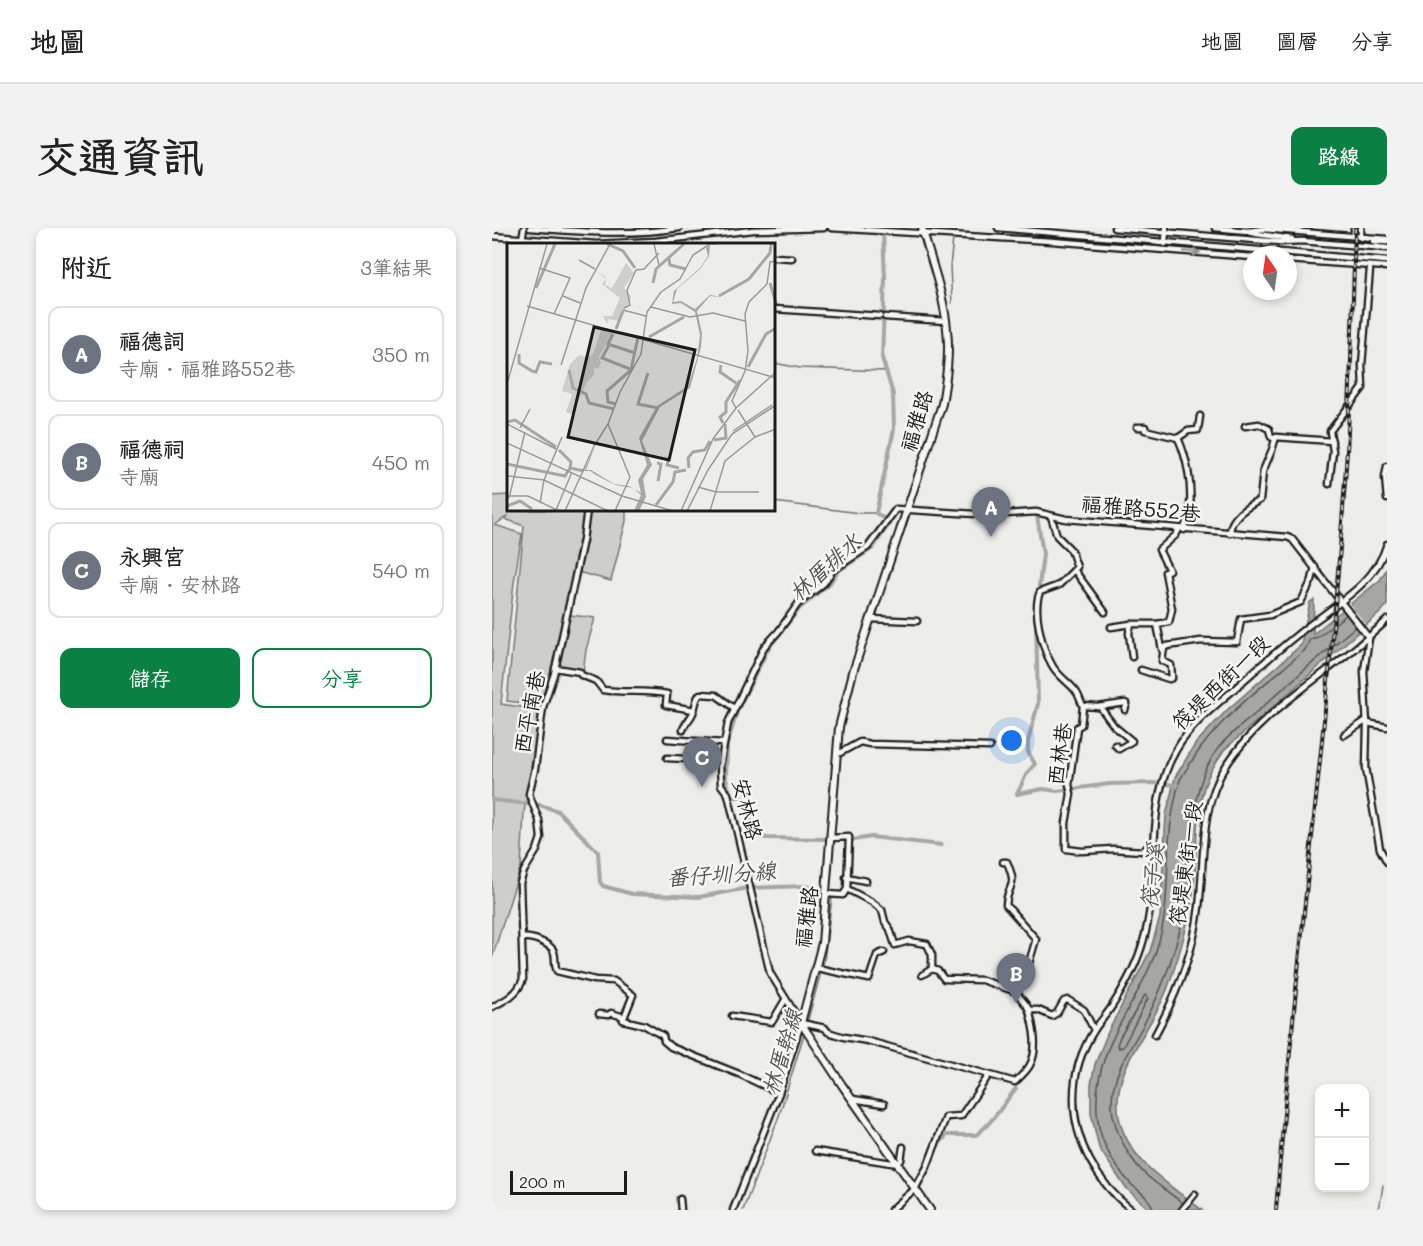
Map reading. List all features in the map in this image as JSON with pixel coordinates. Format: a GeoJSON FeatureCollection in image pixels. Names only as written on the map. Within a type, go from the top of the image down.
{"type":"FeatureCollection","features":[{"type":"Feature","properties":{"kind":"main road","name":"福雅路"},"geometry":{"type":"LineString","coordinates":[[805,1026],[820,968],[842,716],[853,672],[942,404],[948,357],[946,321],[923,230]]}},
{"type":"Feature","properties":{"kind":"main road","name":"安林路"},"geometry":{"type":"LineString","coordinates":[[805,1026],[853,1100],[930,1210]]}},
{"type":"Feature","properties":{"kind":"street"},"geometry":{"type":"LineString","coordinates":[[522,239],[524,228]]}},
{"type":"Feature","properties":{"kind":"street"},"geometry":{"type":"LineString","coordinates":[[530,228],[598,234],[679,228]]}},
{"type":"Feature","properties":{"kind":"street"},"geometry":{"type":"LineString","coordinates":[[630,243],[664,242],[753,230],[824,228]]}},
{"type":"Feature","properties":{"kind":"street"},"geometry":{"type":"LineString","coordinates":[[831,228],[923,230],[1243,256]]}},
{"type":"Feature","properties":{"kind":"street"},"geometry":{"type":"LineString","coordinates":[[998,228],[1387,261]]}},
{"type":"Feature","properties":{"kind":"street"},"geometry":{"type":"LineString","coordinates":[[1114,228],[1166,230],[1280,242],[1302,241]]}},
{"type":"Feature","properties":{"kind":"street"},"geometry":{"type":"LineString","coordinates":[[1215,228],[1387,241]]}},
{"type":"Feature","properties":{"kind":"street"},"geometry":{"type":"LineString","coordinates":[[1354,228],[1354,237]]}},
{"type":"Feature","properties":{"kind":"street"},"geometry":{"type":"LineString","coordinates":[[1361,228],[1361,238]]}},
{"type":"Feature","properties":{"kind":"street"},"geometry":{"type":"LineString","coordinates":[[662,229],[664,242]]}},
{"type":"Feature","properties":{"kind":"street"},"geometry":{"type":"LineString","coordinates":[[1248,231],[1264,229],[1387,241]]}},
{"type":"Feature","properties":{"kind":"street"},"geometry":{"type":"LineString","coordinates":[[1166,230],[1166,250]]}},
{"type":"Feature","properties":{"kind":"street"},"geometry":{"type":"LineString","coordinates":[[1248,231],[1302,241],[1387,248]]}},
{"type":"Feature","properties":{"kind":"street"},"geometry":{"type":"LineString","coordinates":[[492,236],[582,243]]}},
{"type":"Feature","properties":{"kind":"street"},"geometry":{"type":"LineString","coordinates":[[1297,254],[1302,254]]}},
{"type":"Feature","properties":{"kind":"street"},"geometry":{"type":"LineString","coordinates":[[776,257],[792,258]]}},
{"type":"Feature","properties":{"kind":"street"},"geometry":{"type":"LineString","coordinates":[[1297,261],[1387,267]]}},
{"type":"Feature","properties":{"kind":"street"},"geometry":{"type":"LineString","coordinates":[[1329,484],[1332,441],[1330,430],[1363,388],[1362,365],[1370,269]]}},
{"type":"Feature","properties":{"kind":"street"},"geometry":{"type":"LineString","coordinates":[[776,309],[946,321]]}},
{"type":"Feature","properties":{"kind":"street"},"geometry":{"type":"LineString","coordinates":[[1137,427],[1145,427],[1146,430],[1178,438],[1188,431],[1198,430],[1200,416]]}},
{"type":"Feature","properties":{"kind":"street"},"geometry":{"type":"LineString","coordinates":[[1245,426],[1261,424],[1270,430],[1271,437],[1275,439]]}},
{"type":"Feature","properties":{"kind":"street"},"geometry":{"type":"LineString","coordinates":[[1275,439],[1276,437],[1332,441]]}},
{"type":"Feature","properties":{"kind":"street"},"geometry":{"type":"LineString","coordinates":[[1111,627],[1169,622],[1172,615],[1165,572],[1169,570],[1160,550],[1182,530],[1188,515],[1190,495],[1186,464],[1178,438]]}},
{"type":"Feature","properties":{"kind":"street"},"geometry":{"type":"LineString","coordinates":[[1230,533],[1231,525],[1240,514],[1260,500],[1263,471],[1275,439]]}},
{"type":"Feature","properties":{"kind":"street"},"geometry":{"type":"LineString","coordinates":[[1387,466],[1385,477],[1387,499]]}},
{"type":"Feature","properties":{"kind":"street","name":"安林路"},"geometry":{"type":"LineString","coordinates":[[805,1026],[785,1000],[770,973],[728,794],[721,785],[720,766],[723,743],[734,708],[764,647],[798,604],[824,583],[833,570],[868,547],[895,510],[905,511]]}},
{"type":"Feature","properties":{"kind":"street","name":"福雅路552巷"},"geometry":{"type":"LineString","coordinates":[[905,511],[991,515],[1036,512],[1051,516],[1182,530],[1287,537],[1315,567],[1368,636]]}},
{"type":"Feature","properties":{"kind":"street","name":"西平南巷"},"geometry":{"type":"LineString","coordinates":[[492,1007],[509,998],[520,988],[523,979],[520,882],[541,838],[539,820],[532,806],[530,794],[543,707],[555,668],[583,540],[587,512]]}},
{"type":"Feature","properties":{"kind":"street"},"geometry":{"type":"LineString","coordinates":[[1051,516],[1057,536],[1073,553],[1077,567],[1075,571],[1105,612]]}},
{"type":"Feature","properties":{"kind":"street","name":"筏堤西街一段"},"geometry":{"type":"LineString","coordinates":[[1132,1210],[1101,1178],[1084,1148],[1075,1119],[1074,1096],[1077,1071],[1082,1055],[1131,973],[1143,944],[1152,897],[1154,821],[1164,777],[1174,753],[1189,732],[1263,663],[1304,629],[1343,602],[1372,572],[1380,561],[1387,544]]}},
{"type":"Feature","properties":{"kind":"street"},"geometry":{"type":"LineString","coordinates":[[1164,648],[1201,641],[1237,642],[1241,619],[1270,615],[1301,602],[1309,587],[1315,567]]}},
{"type":"Feature","properties":{"kind":"street","name":"西林巷"},"geometry":{"type":"LineString","coordinates":[[1075,571],[1059,585],[1040,592],[1037,601],[1037,616],[1052,667],[1077,692],[1083,706],[1081,725],[1077,727],[1073,755],[1066,849],[1143,851],[1154,841]]}},
{"type":"Feature","properties":{"kind":"street"},"geometry":{"type":"LineString","coordinates":[[870,619],[917,621]]}},
{"type":"Feature","properties":{"kind":"street","name":"筏堤東街一段"},"geometry":{"type":"LineString","coordinates":[[1155,1035],[1169,1008],[1187,958],[1199,909],[1207,816],[1210,800],[1221,775],[1235,753],[1260,726],[1300,690],[1387,620]]}},
{"type":"Feature","properties":{"kind":"street"},"geometry":{"type":"LineString","coordinates":[[1131,624],[1129,633],[1132,657]]}},
{"type":"Feature","properties":{"kind":"street"},"geometry":{"type":"LineString","coordinates":[[1157,624],[1159,639],[1164,648],[1162,661]]}},
{"type":"Feature","properties":{"kind":"street"},"geometry":{"type":"LineString","coordinates":[[1368,636],[1364,665],[1367,721],[1366,768],[1380,849],[1387,862]]}},
{"type":"Feature","properties":{"kind":"street"},"geometry":{"type":"LineString","coordinates":[[1141,670],[1171,678],[1173,672],[1171,665],[1154,660]]}},
{"type":"Feature","properties":{"kind":"street"},"geometry":{"type":"LineString","coordinates":[[555,668],[580,672],[581,675],[598,682],[603,690],[668,694],[666,705],[694,710]]}},
{"type":"Feature","properties":{"kind":"street"},"geometry":{"type":"LineString","coordinates":[[683,730],[682,728],[694,710],[698,695],[707,693],[716,695],[734,708]]}},
{"type":"Feature","properties":{"kind":"street"},"geometry":{"type":"LineString","coordinates":[[1083,706],[1100,707],[1125,703],[1127,704],[1125,710]]}},
{"type":"Feature","properties":{"kind":"street","name":"西林巷"},"geometry":{"type":"LineString","coordinates":[[1100,707],[1114,726],[1132,741],[1119,749],[1115,745]]}},
{"type":"Feature","properties":{"kind":"street"},"geometry":{"type":"LineString","coordinates":[[1344,735],[1367,721],[1387,727]]}},
{"type":"Feature","properties":{"kind":"street"},"geometry":{"type":"LineString","coordinates":[[667,739],[723,743]]}},
{"type":"Feature","properties":{"kind":"street"},"geometry":{"type":"LineString","coordinates":[[667,758],[687,759],[702,756],[703,742]]}},
{"type":"Feature","properties":{"kind":"street"},"geometry":{"type":"LineString","coordinates":[[838,754],[860,742],[990,747]]}},
{"type":"Feature","properties":{"kind":"street"},"geometry":{"type":"LineString","coordinates":[[827,894],[843,895],[846,889],[849,837],[831,838]]}},
{"type":"Feature","properties":{"kind":"street"},"geometry":{"type":"LineString","coordinates":[[1003,862],[1007,862],[1013,878],[1006,905],[1036,939],[1029,963],[1021,969],[1017,992]]}},
{"type":"Feature","properties":{"kind":"street"},"geometry":{"type":"LineString","coordinates":[[846,877],[866,881]]}},
{"type":"Feature","properties":{"kind":"street"},"geometry":{"type":"LineString","coordinates":[[846,889],[872,902],[882,910],[895,945],[909,941],[927,944],[933,961],[932,969]]}},
{"type":"Feature","properties":{"kind":"street"},"geometry":{"type":"LineString","coordinates":[[523,938],[531,938],[551,947],[557,971],[595,980],[614,981],[631,993],[633,995],[624,1017]]}},
{"type":"Feature","properties":{"kind":"street"},"geometry":{"type":"LineString","coordinates":[[820,968],[869,979],[877,955],[884,952]]}},
{"type":"Feature","properties":{"kind":"street"},"geometry":{"type":"LineString","coordinates":[[805,1026],[825,1028],[828,1032],[844,1037],[868,1041],[1015,1082],[1030,1065],[1034,1033],[1029,1010],[1017,992],[982,980],[944,979],[938,971],[932,969],[922,975]]}},
{"type":"Feature","properties":{"kind":"street"},"geometry":{"type":"LineString","coordinates":[[732,1016],[772,1022],[785,1000]]}},
{"type":"Feature","properties":{"kind":"street"},"geometry":{"type":"LineString","coordinates":[[1029,1010],[1038,1010],[1052,1016],[1058,1013],[1064,1001],[1068,1000],[1084,1010],[1095,1030]]}},
{"type":"Feature","properties":{"kind":"street"},"geometry":{"type":"LineString","coordinates":[[599,1014],[611,1013],[624,1017],[623,1020],[657,1031],[671,1047],[739,1074],[778,1093]]}},
{"type":"Feature","properties":{"kind":"street","name":"福雅路"},"geometry":{"type":"LineString","coordinates":[[733,1210],[805,1026]]}},
{"type":"Feature","properties":{"kind":"street"},"geometry":{"type":"LineString","coordinates":[[891,1210],[915,1189],[927,1167],[946,1117],[961,1116],[989,1075]]}},
{"type":"Feature","properties":{"kind":"street"},"geometry":{"type":"LineString","coordinates":[[853,1100],[884,1104]]}},
{"type":"Feature","properties":{"kind":"street"},"geometry":{"type":"LineString","coordinates":[[815,1151],[898,1164],[903,1147]]}},
{"type":"Feature","properties":{"kind":"street"},"geometry":{"type":"LineString","coordinates":[[1182,1210],[1195,1194]]}},
{"type":"Feature","properties":{"kind":"street"},"geometry":{"type":"LineString","coordinates":[[680,1199],[681,1210]]}},
{"type":"Feature","properties":{"kind":"shaded area"},"geometry":{"type":"Polygon","coordinates":[[[507,495],[507,512],[626,512],[626,521],[611,581],[574,571],[547,691],[541,705],[507,701],[524,526],[505,519],[509,515],[495,525],[522,534],[514,582],[501,704],[540,710],[524,813],[521,866],[492,958],[492,496],[507,495]]]}},
{"type":"Feature","properties":{"kind":"shaded area"},"geometry":{"type":"Polygon","coordinates":[[[570,615],[595,618],[586,650],[583,672],[559,668],[570,615]]]}},
{"type":"Feature","properties":{"kind":"water"},"geometry":{"type":"Polygon","coordinates":[[[1387,568],[1387,605],[1224,750],[1203,790],[1197,830],[1194,885],[1184,937],[1161,1003],[1127,1066],[1118,1099],[1119,1117],[1124,1132],[1140,1159],[1202,1210],[1150,1210],[1125,1187],[1099,1148],[1091,1113],[1091,1084],[1095,1064],[1108,1032],[1150,951],[1160,917],[1166,815],[1175,777],[1196,743],[1227,710],[1301,645],[1310,602],[1314,600],[1313,634],[1380,580],[1387,568]]]}},
{"type":"Feature","properties":{"kind":"pier"},"geometry":{"type":"Polygon","coordinates":[[[1348,602],[1368,627],[1361,634],[1341,608],[1348,602]]]}},
{"type":"Feature","properties":{"kind":"waterway","name":"林厝排水"},"geometry":{"type":"LineString","coordinates":[[827,839],[754,836],[747,803],[742,797],[731,797],[726,779],[727,745],[738,709],[768,649],[799,609],[830,583],[837,572],[873,548],[890,523],[876,513],[894,429],[893,394],[882,358],[885,278],[883,233]]}},
{"type":"Feature","properties":{"kind":"waterway"},"geometry":{"type":"LineString","coordinates":[[952,303],[950,267],[953,239]]}},
{"type":"Feature","properties":{"kind":"waterway"},"geometry":{"type":"LineString","coordinates":[[776,363],[800,368],[886,371]]}},
{"type":"Feature","properties":{"kind":"waterway"},"geometry":{"type":"LineString","coordinates":[[776,502],[859,513],[876,513]]}},
{"type":"Feature","properties":{"kind":"waterway"},"geometry":{"type":"LineString","coordinates":[[1037,515],[1043,554],[1038,594]]}},
{"type":"Feature","properties":{"kind":"waterway"},"geometry":{"type":"LineString","coordinates":[[1036,619],[1038,704],[1028,741],[1028,752],[1035,764],[1027,773],[1017,794],[1043,789],[1057,791],[1109,784],[1177,785]]}},
{"type":"Feature","properties":{"kind":"waterway","name":"番仔圳分線"},"geometry":{"type":"LineString","coordinates":[[492,800],[540,805],[558,811],[598,852],[600,882],[603,886],[632,894],[699,897],[748,888],[805,886],[821,890]]}},
{"type":"Feature","properties":{"kind":"waterway"},"geometry":{"type":"LineString","coordinates":[[853,840],[871,837],[941,845]]}},
{"type":"Feature","properties":{"kind":"waterway","name":"林厝幹線"},"geometry":{"type":"LineString","coordinates":[[807,1023],[824,961],[832,898]]}},
{"type":"Feature","properties":{"kind":"waterway","name":"林厝幹線"},"geometry":{"type":"LineString","coordinates":[[743,1210],[779,1116],[804,1034]]}},
{"type":"Feature","properties":{"kind":"waterway"},"geometry":{"type":"LineString","coordinates":[[935,1149],[947,1135],[976,1135],[993,1119],[1016,1088]]}},
{"type":"Feature","properties":{"kind":"waterway"},"geometry":{"type":"LineString","coordinates":[[1379,1210],[1383,1185]]}},
{"type":"Feature","properties":{"kind":"railway"},"geometry":{"type":"LineString","coordinates":[[1276,1210],[1340,546],[1347,451],[1355,228]]}},
{"type":"Feature","properties":{"kind":"place","name":"福德詞"},"geometry":{"type":"Point","coordinates":[991,537]}},
{"type":"Feature","properties":{"kind":"place","name":"永興宮"},"geometry":{"type":"Point","coordinates":[702,787]}},
{"type":"Feature","properties":{"kind":"place","name":"福德祠"},"geometry":{"type":"Point","coordinates":[1016,1003]}},
{"type":"Feature","properties":{"kind":"water label","name":"筏子溪"},"geometry":{"type":"Point","coordinates":[1152,876]}}]}
